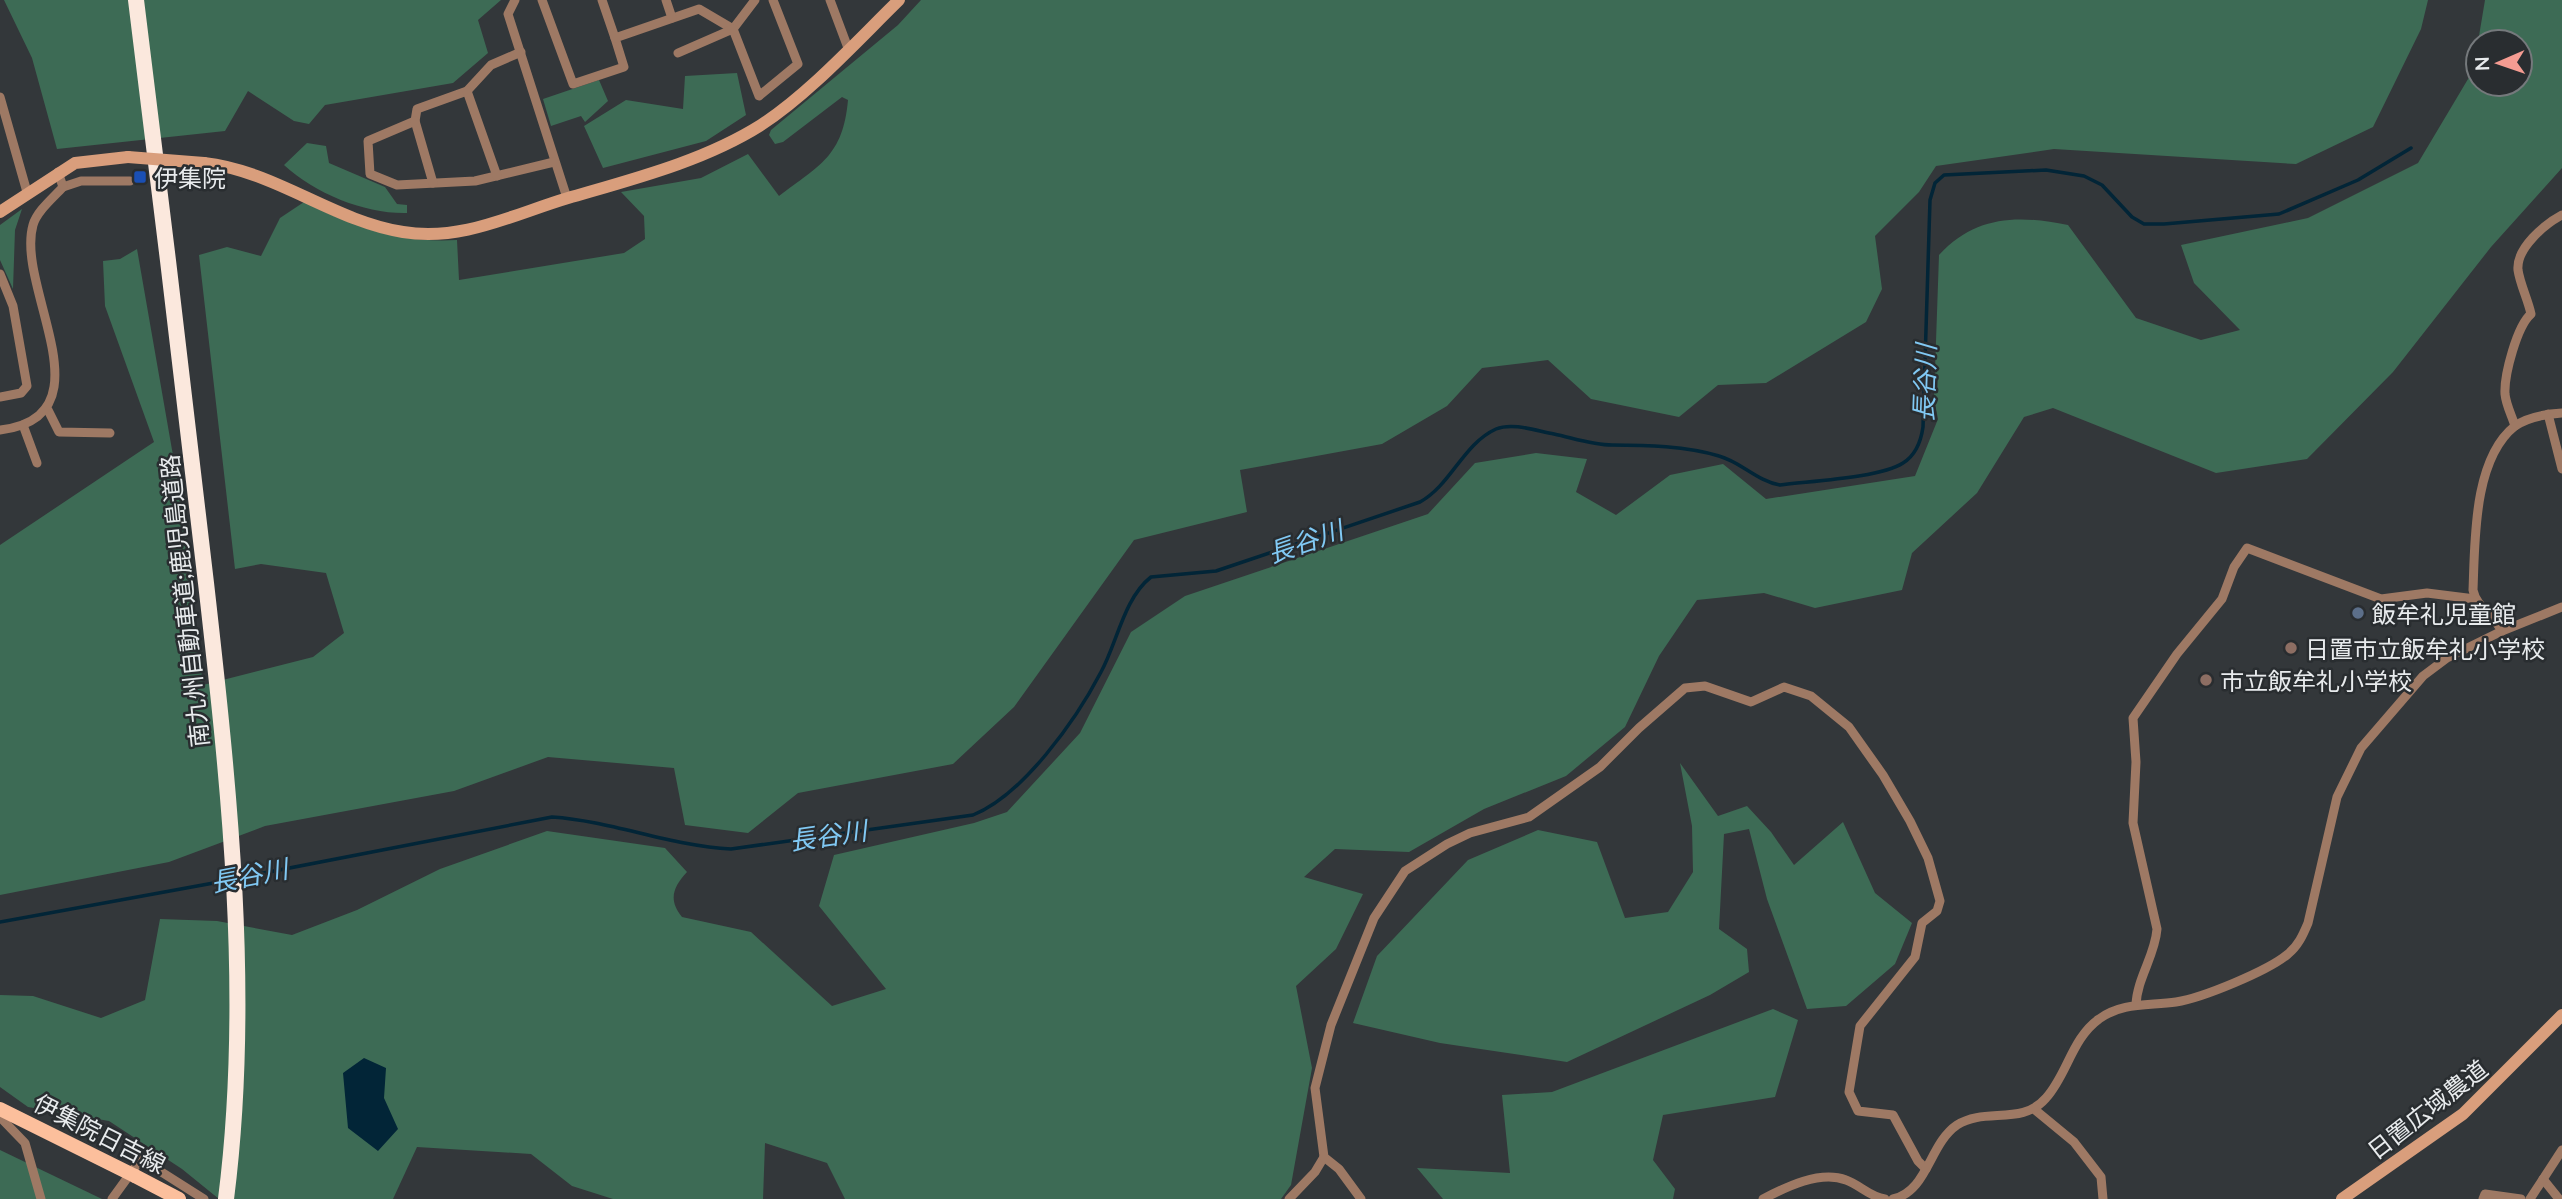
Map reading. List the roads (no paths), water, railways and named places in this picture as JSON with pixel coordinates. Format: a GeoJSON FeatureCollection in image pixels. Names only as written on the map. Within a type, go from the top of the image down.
{"type":"FeatureCollection","features":[{"type":"Feature","properties":{"kind":"highway","name":"南九州自動車道;鹿児島道路"},"geometry":{"type":"LineString","coordinates":[[136,0],[218,691],[231,849],[237,1002],[235,1090],[226,1199]]}},
{"type":"Feature","properties":{"kind":"main road","name":"伊集院日吉線"},"geometry":{"type":"LineString","coordinates":[[0,1109],[179,1199]]}},
{"type":"Feature","properties":{"kind":"street"},"geometry":{"type":"LineString","coordinates":[[515,0],[508,15],[567,198]]}},
{"type":"Feature","properties":{"kind":"street"},"geometry":{"type":"LineString","coordinates":[[542,0],[573,84],[624,67],[603,0]]}},
{"type":"Feature","properties":{"kind":"street"},"geometry":{"type":"LineString","coordinates":[[666,0],[672,18]]}},
{"type":"Feature","properties":{"kind":"street"},"geometry":{"type":"LineString","coordinates":[[678,53],[733,29],[755,0]]}},
{"type":"Feature","properties":{"kind":"street"},"geometry":{"type":"LineString","coordinates":[[615,38],[699,9],[733,29],[759,96],[798,64],[773,0]]}},
{"type":"Feature","properties":{"kind":"street"},"geometry":{"type":"LineString","coordinates":[[830,0],[848,48]]}},
{"type":"Feature","properties":{"kind":"street"},"geometry":{"type":"LineString","coordinates":[[0,212],[75,163],[99,158],[128,157],[204,163],[267,178],[373,226],[405,233],[458,233],[637,177],[738,138],[791,100],[899,0]]}},
{"type":"Feature","properties":{"kind":"street"},"geometry":{"type":"LineString","coordinates":[[433,183],[415,121],[417,109],[467,91],[491,65],[521,52]]}},
{"type":"Feature","properties":{"kind":"street"},"geometry":{"type":"LineString","coordinates":[[467,91],[497,176]]}},
{"type":"Feature","properties":{"kind":"street"},"geometry":{"type":"LineString","coordinates":[[0,96],[27,192]]}},
{"type":"Feature","properties":{"kind":"street"},"geometry":{"type":"LineString","coordinates":[[415,121],[368,141],[370,174],[397,185],[475,181],[554,162]]}},
{"type":"Feature","properties":{"kind":"street"},"geometry":{"type":"LineString","coordinates":[[58,172],[63,187]]}},
{"type":"Feature","properties":{"kind":"street"},"geometry":{"type":"LineString","coordinates":[[0,430],[23,425],[48,410],[53,399],[53,355],[30,254],[33,224],[63,187],[81,181],[130,181]]}},
{"type":"Feature","properties":{"kind":"street"},"geometry":{"type":"LineString","coordinates":[[2515,426],[2505,392],[2512,356],[2524,320],[2531,314],[2518,267],[2525,249],[2546,224],[2562,215]]}},
{"type":"Feature","properties":{"kind":"street"},"geometry":{"type":"LineString","coordinates":[[0,274],[27,386],[21,393],[0,397]]}},
{"type":"Feature","properties":{"kind":"street"},"geometry":{"type":"LineString","coordinates":[[48,410],[59,432],[110,433]]}},
{"type":"Feature","properties":{"kind":"street"},"geometry":{"type":"LineString","coordinates":[[2475,599],[2475,519],[2486,476],[2498,449],[2515,426],[2548,414],[2562,413]]}},
{"type":"Feature","properties":{"kind":"street"},"geometry":{"type":"LineString","coordinates":[[2548,414],[2562,470]]}},
{"type":"Feature","properties":{"kind":"street"},"geometry":{"type":"LineString","coordinates":[[23,425],[37,463]]}},
{"type":"Feature","properties":{"kind":"street"},"geometry":{"type":"LineString","coordinates":[[2136,1005],[2137,993],[2156,944],[2157,929],[2133,823],[2136,762],[2133,718],[2177,654],[2222,599],[2234,567],[2247,548],[2381,599],[2427,593],[2475,599],[2494,618],[2502,631]]}},
{"type":"Feature","properties":{"kind":"street"},"geometry":{"type":"LineString","coordinates":[[1893,1199],[1908,1193],[1948,1132],[1964,1121],[1985,1115],[2021,1114],[2034,1109],[2053,1089],[2090,1026],[2110,1013],[2136,1005],[2196,997],[2278,961],[2295,948],[2308,923],[2337,797],[2356,755],[2423,676],[2448,658],[2502,631],[2562,607]]}},
{"type":"Feature","properties":{"kind":"street"},"geometry":{"type":"LineString","coordinates":[[1289,1199],[1315,1172],[1324,1157],[1315,1088],[1331,1025],[1374,918],[1405,871],[1470,833],[1529,817],[1601,767],[1639,728],[1685,688],[1704,686],[1751,702],[1784,687],[1811,696],[1849,727],[1883,775],[1928,858],[1940,901],[1937,911],[1922,923],[1915,957],[1860,1027],[1849,1092],[1858,1111],[1893,1115],[1918,1161],[1926,1169]]}},
{"type":"Feature","properties":{"kind":"street","name":"日置広域農道"},"geometry":{"type":"LineString","coordinates":[[2342,1199],[2463,1114],[2562,1015]]}},
{"type":"Feature","properties":{"kind":"street"},"geometry":{"type":"LineString","coordinates":[[2034,1109],[2074,1142],[2101,1177],[2103,1199]]}},
{"type":"Feature","properties":{"kind":"street"},"geometry":{"type":"LineString","coordinates":[[0,1117],[25,1143],[41,1199]]}},
{"type":"Feature","properties":{"kind":"street"},"geometry":{"type":"LineString","coordinates":[[2530,1199],[2562,1150]]}},
{"type":"Feature","properties":{"kind":"street"},"geometry":{"type":"LineString","coordinates":[[1324,1157],[1339,1169],[1361,1199]]}},
{"type":"Feature","properties":{"kind":"street"},"geometry":{"type":"LineString","coordinates":[[112,1199],[141,1159],[204,1199]]}},
{"type":"Feature","properties":{"kind":"street"},"geometry":{"type":"LineString","coordinates":[[1763,1199],[1782,1189],[1826,1177],[1846,1180],[1885,1199]]}},
{"type":"Feature","properties":{"kind":"street"},"geometry":{"type":"LineString","coordinates":[[2543,1179],[2558,1199]]}},
{"type":"Feature","properties":{"kind":"street"},"geometry":{"type":"LineString","coordinates":[[2483,1199],[2485,1194],[2521,1199]]}},
{"type":"Feature","properties":{"kind":"water"},"geometry":{"type":"Polygon","coordinates":[[[364,1058],[386,1068],[384,1098],[398,1129],[378,1151],[348,1128],[343,1073],[364,1058]]]}},
{"type":"Feature","properties":{"kind":"waterway","name":"長谷川"},"geometry":{"type":"LineString","coordinates":[[238,878],[552,817],[731,849],[973,815],[1011,791],[1063,733],[1101,672],[1134,597],[1151,577],[1216,571],[1420,502],[1440,486],[1475,444],[1496,429],[1517,427],[1598,444],[1693,450],[1727,459],[1764,480],[1780,485],[1862,475],[1903,463],[1917,447],[1923,427],[1930,200],[1935,183],[1944,175],[2046,170],[2084,176],[2102,185],[2132,217],[2144,224],[2164,224],[2279,214],[2358,180],[2411,148]]}},
{"type":"Feature","properties":{"kind":"waterway","name":"長谷川"},"geometry":{"type":"LineString","coordinates":[[0,922],[230,880]]}},
{"type":"Feature","properties":{"kind":"place","name":"伊集院"},"geometry":{"type":"Point","coordinates":[140,177]}},
{"type":"Feature","properties":{"kind":"place","name":"飯牟礼児童館"},"geometry":{"type":"Point","coordinates":[2358,613]}},
{"type":"Feature","properties":{"kind":"place","name":"日置市立飯牟礼小学校"},"geometry":{"type":"Point","coordinates":[2291,648]}},
{"type":"Feature","properties":{"kind":"place","name":"市立飯牟礼小学校"},"geometry":{"type":"Point","coordinates":[2206,680]}}]}
